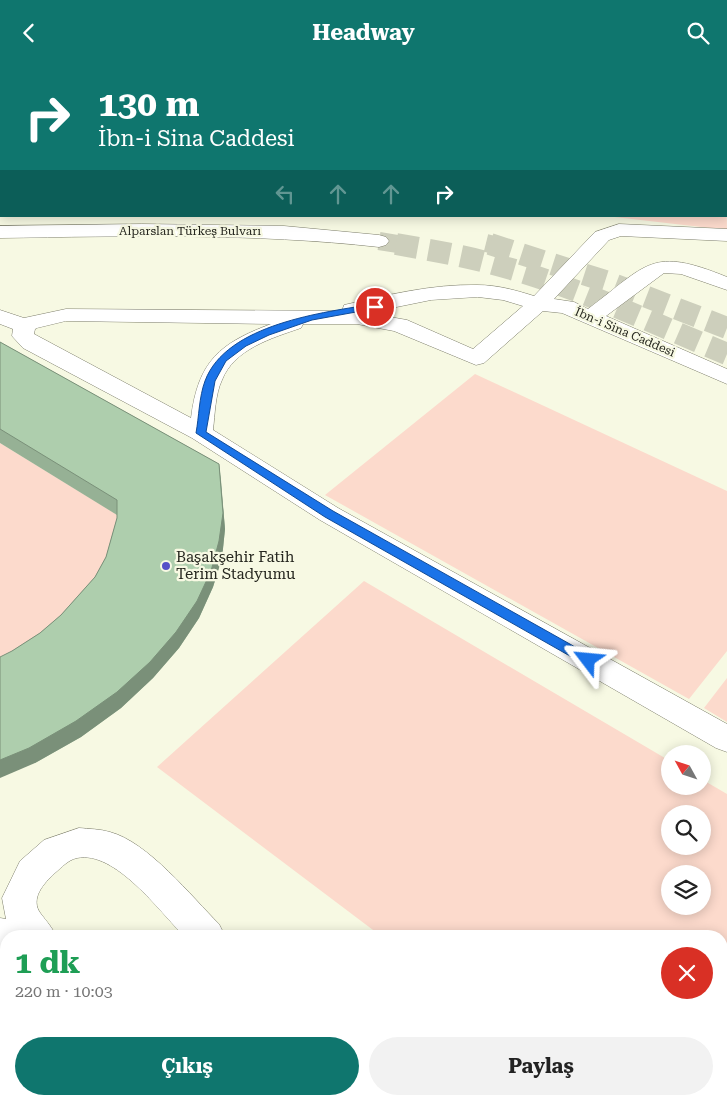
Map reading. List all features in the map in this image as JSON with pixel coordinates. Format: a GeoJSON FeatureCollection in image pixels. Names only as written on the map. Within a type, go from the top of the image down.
{"type":"FeatureCollection","features":[{"type":"Feature","properties":{"kind":"street","name":"Alparslan Türkeş Bulvarı"},"geometry":{"type":"LineString","coordinates":[[0,233],[246,230],[380,233],[310,217]]}},
{"type":"Feature","properties":{"kind":"street"},"geometry":{"type":"LineString","coordinates":[[0,316],[24,326],[50,317],[66,315],[357,318],[399,325],[476,358],[538,303],[602,236],[619,230],[727,235]]}},
{"type":"Feature","properties":{"kind":"street"},"geometry":{"type":"LineString","coordinates":[[591,317],[659,267],[691,270],[727,284]]}},
{"type":"Feature","properties":{"kind":"street","name":"İbn-i Sina Caddesi"},"geometry":{"type":"LineString","coordinates":[[201,433],[210,381],[223,359],[242,344],[310,317],[375,307],[431,295],[471,291],[505,294],[538,303],[566,307],[727,377]]}},
{"type":"Feature","properties":{"kind":"street"},"geometry":{"type":"LineString","coordinates":[[24,326],[23,336],[31,343],[201,433],[329,514],[727,739]]}},
{"type":"Feature","properties":{"kind":"street"},"geometry":{"type":"LineString","coordinates":[[32,930],[24,921],[19,899],[32,872],[56,851],[79,843],[110,846],[139,866],[201,930]]}},
{"type":"Feature","properties":{"kind":"shaded area"},"geometry":{"type":"Polygon","coordinates":[[[615,217],[727,217],[727,230],[615,217]]]}},
{"type":"Feature","properties":{"kind":"shaded area"},"geometry":{"type":"Polygon","coordinates":[[[475,374],[727,491],[727,651],[689,699],[325,495],[475,374]]]}},
{"type":"Feature","properties":{"kind":"shaded area"},"geometry":{"type":"Polygon","coordinates":[[[0,443],[121,517],[110,573],[0,676],[0,443]]]}},
{"type":"Feature","properties":{"kind":"shaded area"},"geometry":{"type":"Polygon","coordinates":[[[364,581],[661,756],[661,795],[711,795],[711,785],[727,794],[727,930],[373,930],[157,767],[364,581]]]}},
{"type":"Feature","properties":{"kind":"shaded area"},"geometry":{"type":"Polygon","coordinates":[[[727,678],[727,722],[704,708],[727,678]]]}},
{"type":"Feature","properties":{"kind":"building","name":"Başakşehir Fatih Terim Stadyumu"},"geometry":{"type":"Polygon","coordinates":[[[0,342],[219,464],[223,513],[219,541],[211,571],[197,601],[176,632],[150,662],[117,692],[76,721],[29,748],[0,760],[0,657],[40,633],[61,615],[95,577],[106,557],[117,518],[117,500],[0,429],[0,342]]]}},
{"type":"Feature","properties":{"kind":"tunnel"},"geometry":{"type":"LineString","coordinates":[[379,241],[404,245]]}},
{"type":"Feature","properties":{"kind":"tunnel"},"geometry":{"type":"LineString","coordinates":[[486,243],[490,244]]}},
{"type":"Feature","properties":{"kind":"tunnel"},"geometry":{"type":"LineString","coordinates":[[396,244],[481,261],[553,282],[727,354]]}},
{"type":"Feature","properties":{"kind":"tunnel"},"geometry":{"type":"LineString","coordinates":[[490,244],[494,245]]}},
{"type":"Feature","properties":{"kind":"tunnel"},"geometry":{"type":"LineString","coordinates":[[490,244],[608,282],[727,328]]}},
{"type":"Feature","properties":{"kind":"place","name":"Başakşehir Fatih Terim Stadyumu"},"geometry":{"type":"Point","coordinates":[166,566]}},
{"type":"Feature","properties":{"kind":"route"},"geometry":{"type":"LineString","coordinates":[[375,307],[310,317],[242,344],[223,359],[210,381],[201,433],[329,514],[588,660]]}}]}
